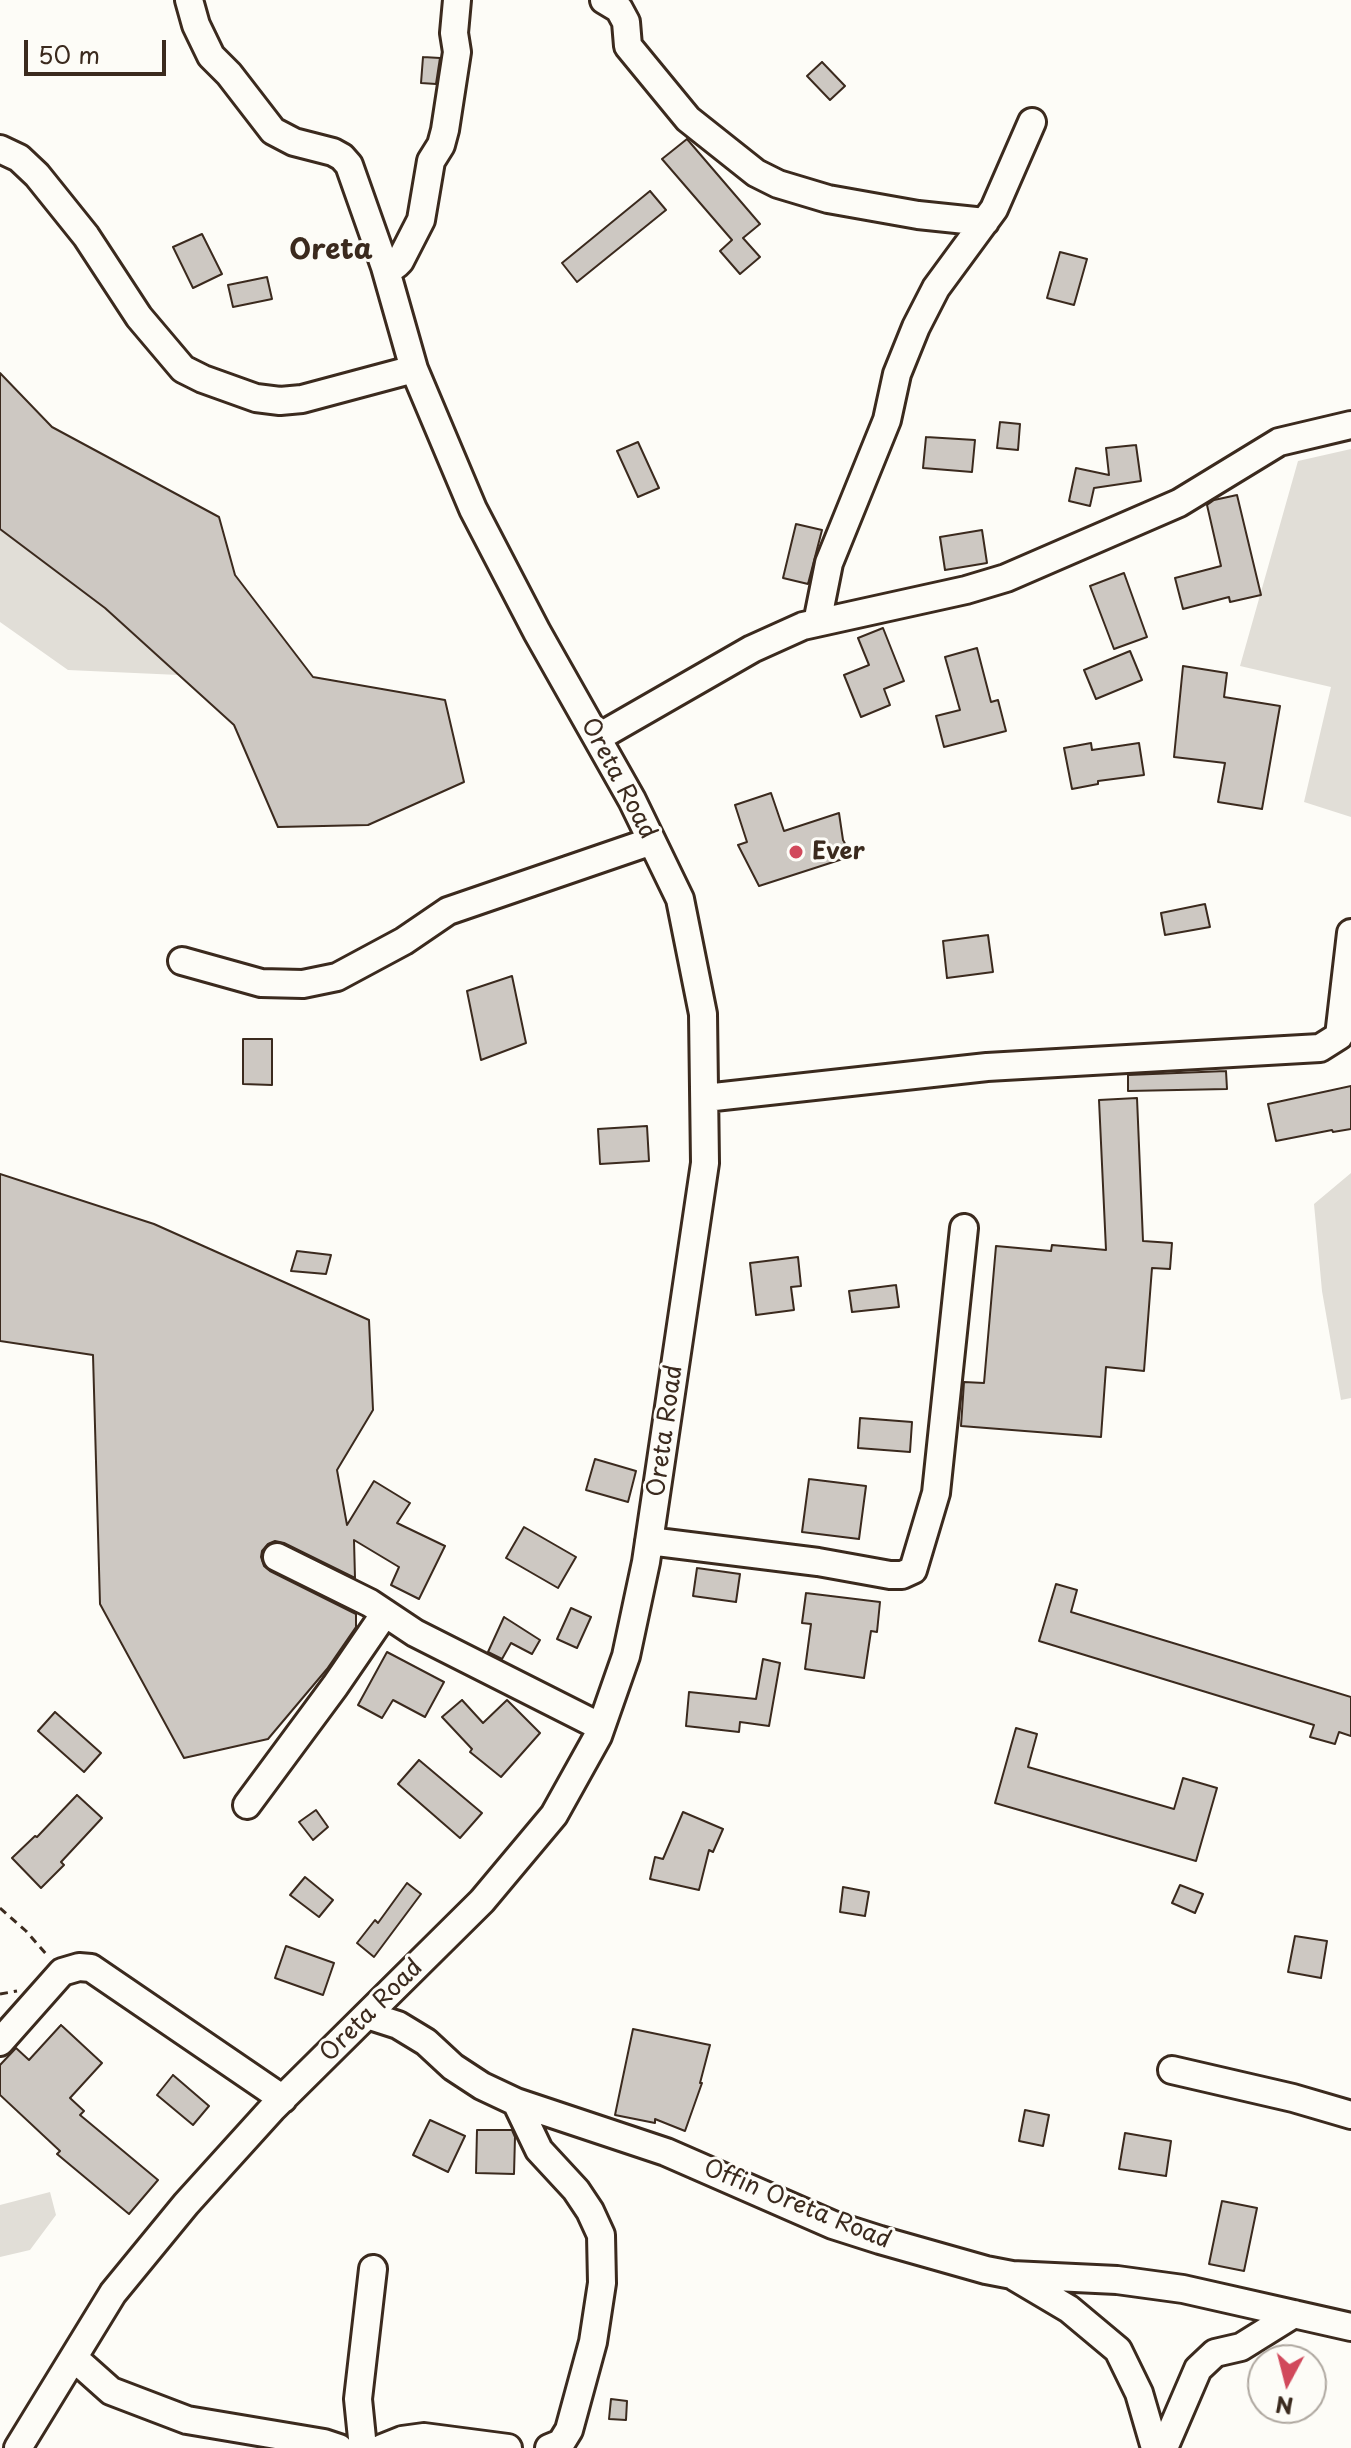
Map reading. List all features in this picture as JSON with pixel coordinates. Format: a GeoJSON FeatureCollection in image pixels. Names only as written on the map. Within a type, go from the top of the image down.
{"type":"FeatureCollection","features":[{"type":"Feature","properties":{"kind":"street","name":"Oreta Road"},"geometry":{"type":"LineString","coordinates":[[18,2448],[122,2282],[186,2204],[283,2099],[482,1901],[554,1815],[601,1727],[626,1656],[649,1541],[705,1163],[703,1014],[680,899],[632,800],[537,632],[473,509],[414,369],[385,267],[349,165],[333,152],[294,142],[273,131],[229,74],[211,56],[196,25],[189,0]]}},
{"type":"Feature","properties":{"kind":"street"},"geometry":{"type":"LineString","coordinates":[[385,267],[400,261],[421,220],[431,161],[441,145],[445,130],[457,52],[454,33],[457,0]]}},
{"type":"Feature","properties":{"kind":"street"},"geometry":{"type":"LineString","coordinates":[[604,0],[619,9],[626,22],[628,46],[688,119],[756,173],[778,184],[828,199],[918,215],[985,222]]}},
{"type":"Feature","properties":{"kind":"street"},"geometry":{"type":"LineString","coordinates":[[817,623],[829,563],[887,420],[897,374],[916,327],[936,288],[994,209],[1032,122]]}},
{"type":"Feature","properties":{"kind":"street"},"geometry":{"type":"LineString","coordinates":[[0,149],[19,158],[37,175],[86,236],[139,317],[183,369],[256,398],[280,401],[302,399],[414,369]]}},
{"type":"Feature","properties":{"kind":"street"},"geometry":{"type":"LineString","coordinates":[[597,738],[752,649],[803,626],[966,590],[1006,578],[1179,503],[1279,442],[1351,425]]}},
{"type":"Feature","properties":{"kind":"street"},"geometry":{"type":"LineString","coordinates":[[182,961],[261,983],[303,984],[337,977],[404,941],[448,911],[652,841]]}},
{"type":"Feature","properties":{"kind":"street"},"geometry":{"type":"LineString","coordinates":[[705,1098],[987,1067],[1320,1048],[1339,1036],[1351,933]]}},
{"type":"Feature","properties":{"kind":"street"},"geometry":{"type":"LineString","coordinates":[[649,1541],[818,1562],[890,1575],[902,1575],[913,1570],[936,1493],[964,1228]]}},
{"type":"Feature","properties":{"kind":"street"},"geometry":{"type":"LineString","coordinates":[[277,1557],[370,1603],[415,1633],[601,1727]]}},
{"type":"Feature","properties":{"kind":"street"},"geometry":{"type":"LineString","coordinates":[[247,1805],[327,1698],[385,1613]]}},
{"type":"Feature","properties":{"kind":"street"},"geometry":{"type":"LineString","coordinates":[[0,2042],[62,1972],[79,1967],[91,1968],[283,2099]]}},
{"type":"Feature","properties":{"kind":"street","name":"Offin Oreta Road"},"geometry":{"type":"LineString","coordinates":[[367,2015],[398,2025],[426,2042],[453,2067],[482,2086],[516,2102],[666,2152],[833,2225],[948,2261],[1012,2275],[1117,2280],[1183,2289],[1351,2327]]}},
{"type":"Feature","properties":{"kind":"street"},"geometry":{"type":"LineString","coordinates":[[1172,2070],[1351,2115]]}},
{"type":"Feature","properties":{"kind":"street"},"geometry":{"type":"LineString","coordinates":[[516,2102],[539,2150],[576,2190],[601,2235],[602,2283],[593,2342],[569,2430],[561,2443],[549,2448]]}},
{"type":"Feature","properties":{"kind":"street"},"geometry":{"type":"LineString","coordinates":[[363,2448],[358,2399],[373,2269]]}},
{"type":"Feature","properties":{"kind":"street"},"geometry":{"type":"LineString","coordinates":[[1012,2275],[1069,2309],[1118,2350],[1139,2393],[1155,2448]]}},
{"type":"Feature","properties":{"kind":"street"},"geometry":{"type":"LineString","coordinates":[[1164,2448],[1198,2369],[1209,2357],[1241,2347],[1294,2314]]}},
{"type":"Feature","properties":{"kind":"street"},"geometry":{"type":"LineString","coordinates":[[74,2358],[111,2391],[187,2420],[339,2448]]}},
{"type":"Feature","properties":{"kind":"street"},"geometry":{"type":"LineString","coordinates":[[382,2448],[402,2440],[424,2437],[508,2448]]}},
{"type":"Feature","properties":{"kind":"path"},"geometry":{"type":"LineString","coordinates":[[0,1908],[26,1931],[62,1972]]}},
{"type":"Feature","properties":{"kind":"shaded area"},"geometry":{"type":"Polygon","coordinates":[[[1351,449],[1351,817],[1304,802],[1331,687],[1240,666],[1298,461],[1351,449]]]}},
{"type":"Feature","properties":{"kind":"shaded area"},"geometry":{"type":"Polygon","coordinates":[[[0,529],[105,608],[179,675],[68,670],[0,622],[0,529]]]}},
{"type":"Feature","properties":{"kind":"shaded area"},"geometry":{"type":"Polygon","coordinates":[[[1351,1173],[1351,1398],[1341,1400],[1322,1291],[1314,1204],[1351,1173]]]}},
{"type":"Feature","properties":{"kind":"shaded area"},"geometry":{"type":"Polygon","coordinates":[[[50,2192],[56,2215],[30,2250],[0,2257],[0,2205],[50,2192]]]}},
{"type":"Feature","properties":{"kind":"building"},"geometry":{"type":"Polygon","coordinates":[[[423,57],[440,58],[436,84],[421,83],[423,57]]]}},
{"type":"Feature","properties":{"kind":"building"},"geometry":{"type":"Polygon","coordinates":[[[822,62],[845,86],[830,100],[807,76],[822,62]]]}},
{"type":"Feature","properties":{"kind":"building"},"geometry":{"type":"Polygon","coordinates":[[[687,139],[760,224],[743,238],[760,257],[740,274],[720,251],[732,240],[662,159],[687,139]]]}},
{"type":"Feature","properties":{"kind":"building"},"geometry":{"type":"Polygon","coordinates":[[[650,191],[666,210],[577,282],[562,263],[650,191]]]}},
{"type":"Feature","properties":{"kind":"building"},"geometry":{"type":"Polygon","coordinates":[[[202,234],[222,274],[193,288],[173,247],[202,234]]]}},
{"type":"Feature","properties":{"kind":"building"},"geometry":{"type":"Polygon","coordinates":[[[1060,252],[1087,259],[1074,305],[1047,298],[1060,252]]]}},
{"type":"Feature","properties":{"kind":"building"},"geometry":{"type":"Polygon","coordinates":[[[267,277],[272,299],[233,307],[228,285],[267,277]]]}},
{"type":"Feature","properties":{"kind":"building"},"geometry":{"type":"Polygon","coordinates":[[[0,373],[52,427],[219,517],[235,575],[313,677],[445,700],[464,782],[368,825],[278,827],[234,725],[105,608],[0,529],[0,373]]]}},
{"type":"Feature","properties":{"kind":"building"},"geometry":{"type":"Polygon","coordinates":[[[1000,422],[1020,424],[1018,450],[997,448],[1000,422]]]}},
{"type":"Feature","properties":{"kind":"building"},"geometry":{"type":"Polygon","coordinates":[[[926,437],[975,440],[972,472],[923,468],[926,437]]]}},
{"type":"Feature","properties":{"kind":"building"},"geometry":{"type":"Polygon","coordinates":[[[638,442],[659,488],[638,497],[617,451],[638,442]]]}},
{"type":"Feature","properties":{"kind":"building"},"geometry":{"type":"Polygon","coordinates":[[[1136,445],[1141,481],[1094,488],[1090,506],[1069,501],[1076,468],[1109,475],[1106,448],[1136,445]]]}},
{"type":"Feature","properties":{"kind":"building"},"geometry":{"type":"Polygon","coordinates":[[[1237,495],[1261,595],[1230,602],[1229,597],[1183,609],[1175,578],[1221,566],[1207,505],[1214,500],[1237,495]]]}},
{"type":"Feature","properties":{"kind":"building"},"geometry":{"type":"Polygon","coordinates":[[[796,524],[822,530],[808,584],[783,578],[796,524]]]}},
{"type":"Feature","properties":{"kind":"building"},"geometry":{"type":"Polygon","coordinates":[[[982,530],[987,563],[945,570],[940,537],[982,530]]]}},
{"type":"Feature","properties":{"kind":"building"},"geometry":{"type":"Polygon","coordinates":[[[1124,573],[1147,637],[1114,649],[1090,586],[1124,573]]]}},
{"type":"Feature","properties":{"kind":"building"},"geometry":{"type":"Polygon","coordinates":[[[883,628],[904,681],[884,689],[890,705],[861,717],[844,675],[869,665],[858,638],[883,628]]]}},
{"type":"Feature","properties":{"kind":"building"},"geometry":{"type":"Polygon","coordinates":[[[977,648],[991,702],[998,700],[1006,731],[944,747],[936,716],[960,710],[945,657],[977,648]]]}},
{"type":"Feature","properties":{"kind":"building"},"geometry":{"type":"Polygon","coordinates":[[[1130,651],[1142,680],[1096,699],[1084,670],[1130,651]]]}},
{"type":"Feature","properties":{"kind":"building"},"geometry":{"type":"Polygon","coordinates":[[[1183,666],[1227,673],[1224,697],[1280,706],[1262,809],[1218,802],[1225,763],[1174,757],[1183,666]]]}},
{"type":"Feature","properties":{"kind":"building"},"geometry":{"type":"Polygon","coordinates":[[[1091,743],[1092,750],[1139,743],[1144,775],[1098,781],[1098,784],[1072,789],[1064,748],[1091,743]]]}},
{"type":"Feature","properties":{"kind":"building","name":"Ever"},"geometry":{"type":"Polygon","coordinates":[[[771,793],[784,831],[839,813],[843,840],[852,856],[759,886],[738,845],[747,842],[735,805],[771,793]]]}},
{"type":"Feature","properties":{"kind":"building"},"geometry":{"type":"Polygon","coordinates":[[[1205,904],[1210,927],[1165,935],[1161,913],[1205,904]]]}},
{"type":"Feature","properties":{"kind":"building"},"geometry":{"type":"Polygon","coordinates":[[[988,935],[993,972],[947,978],[943,941],[988,935]]]}},
{"type":"Feature","properties":{"kind":"building"},"geometry":{"type":"Polygon","coordinates":[[[512,976],[526,1043],[481,1060],[467,991],[512,976]]]}},
{"type":"Feature","properties":{"kind":"building"},"geometry":{"type":"Polygon","coordinates":[[[243,1039],[272,1039],[272,1085],[243,1084],[243,1039]]]}},
{"type":"Feature","properties":{"kind":"building"},"geometry":{"type":"Polygon","coordinates":[[[1226,1071],[1227,1089],[1128,1091],[1128,1075],[1226,1071]]]}},
{"type":"Feature","properties":{"kind":"building"},"geometry":{"type":"Polygon","coordinates":[[[1351,1086],[1351,1129],[1276,1141],[1268,1104],[1351,1086]]]}},
{"type":"Feature","properties":{"kind":"building"},"geometry":{"type":"Polygon","coordinates":[[[1137,1098],[1143,1241],[1172,1243],[1170,1269],[1152,1268],[1144,1371],[1106,1367],[1101,1437],[961,1426],[964,1382],[984,1383],[996,1246],[1051,1251],[1052,1245],[1106,1250],[1099,1100],[1137,1098]]]}},
{"type":"Feature","properties":{"kind":"building"},"geometry":{"type":"Polygon","coordinates":[[[647,1126],[649,1161],[600,1164],[598,1129],[647,1126]]]}},
{"type":"Feature","properties":{"kind":"building"},"geometry":{"type":"Polygon","coordinates":[[[0,1174],[154,1224],[369,1320],[373,1410],[337,1470],[347,1525],[374,1481],[410,1503],[397,1523],[445,1546],[419,1599],[391,1585],[399,1567],[354,1540],[355,1578],[284,1543],[275,1541],[268,1544],[262,1551],[264,1566],[356,1614],[356,1627],[327,1669],[268,1739],[184,1758],[100,1604],[93,1355],[0,1341],[0,1174]]]}},
{"type":"Feature","properties":{"kind":"building"},"geometry":{"type":"Polygon","coordinates":[[[297,1251],[331,1255],[326,1274],[291,1271],[297,1251]]]}},
{"type":"Feature","properties":{"kind":"building"},"geometry":{"type":"Polygon","coordinates":[[[798,1257],[801,1286],[791,1287],[794,1310],[756,1315],[750,1263],[798,1257]]]}},
{"type":"Feature","properties":{"kind":"building"},"geometry":{"type":"Polygon","coordinates":[[[896,1285],[899,1307],[852,1312],[849,1291],[896,1285]]]}},
{"type":"Feature","properties":{"kind":"building"},"geometry":{"type":"Polygon","coordinates":[[[860,1418],[912,1422],[910,1452],[858,1448],[860,1418]]]}},
{"type":"Feature","properties":{"kind":"building"},"geometry":{"type":"Polygon","coordinates":[[[595,1459],[636,1471],[628,1502],[586,1490],[595,1459]]]}},
{"type":"Feature","properties":{"kind":"building"},"geometry":{"type":"Polygon","coordinates":[[[809,1479],[866,1486],[859,1539],[802,1532],[809,1479]]]}},
{"type":"Feature","properties":{"kind":"building"},"geometry":{"type":"Polygon","coordinates":[[[524,1527],[576,1557],[558,1588],[506,1558],[524,1527]]]}},
{"type":"Feature","properties":{"kind":"building"},"geometry":{"type":"Polygon","coordinates":[[[697,1568],[740,1574],[736,1602],[693,1596],[697,1568]]]}},
{"type":"Feature","properties":{"kind":"building"},"geometry":{"type":"Polygon","coordinates":[[[1056,1584],[1077,1590],[1071,1612],[1351,1697],[1351,1736],[1339,1732],[1335,1744],[1310,1737],[1314,1725],[1039,1641],[1056,1584]]]}},
{"type":"Feature","properties":{"kind":"building"},"geometry":{"type":"Polygon","coordinates":[[[806,1593],[880,1602],[877,1632],[871,1631],[864,1678],[805,1669],[811,1624],[802,1623],[806,1593]]]}},
{"type":"Feature","properties":{"kind":"building"},"geometry":{"type":"Polygon","coordinates":[[[571,1608],[591,1617],[577,1648],[557,1639],[571,1608]]]}},
{"type":"Feature","properties":{"kind":"building"},"geometry":{"type":"Polygon","coordinates":[[[504,1617],[540,1640],[532,1654],[511,1643],[502,1659],[488,1652],[504,1617]]]}},
{"type":"Feature","properties":{"kind":"building"},"geometry":{"type":"Polygon","coordinates":[[[387,1652],[444,1682],[425,1717],[393,1700],[382,1718],[358,1705],[387,1652]]]}},
{"type":"Feature","properties":{"kind":"building"},"geometry":{"type":"Polygon","coordinates":[[[763,1659],[780,1663],[769,1726],[740,1722],[739,1732],[686,1726],[689,1692],[756,1699],[763,1659]]]}},
{"type":"Feature","properties":{"kind":"building"},"geometry":{"type":"Polygon","coordinates":[[[462,1700],[483,1723],[507,1700],[540,1733],[501,1777],[470,1752],[472,1749],[442,1717],[462,1700]]]}},
{"type":"Feature","properties":{"kind":"building"},"geometry":{"type":"Polygon","coordinates":[[[55,1712],[101,1753],[84,1772],[38,1731],[55,1712]]]}},
{"type":"Feature","properties":{"kind":"building"},"geometry":{"type":"Polygon","coordinates":[[[1016,1728],[1037,1734],[1028,1767],[1174,1809],[1183,1778],[1217,1788],[1196,1861],[995,1803],[1016,1728]]]}},
{"type":"Feature","properties":{"kind":"building"},"geometry":{"type":"Polygon","coordinates":[[[419,1760],[482,1813],[460,1838],[398,1784],[419,1760]]]}},
{"type":"Feature","properties":{"kind":"building"},"geometry":{"type":"Polygon","coordinates":[[[77,1795],[102,1818],[41,1888],[12,1858],[77,1795]]]}},
{"type":"Feature","properties":{"kind":"building"},"geometry":{"type":"Polygon","coordinates":[[[316,1810],[328,1827],[313,1840],[299,1822],[316,1810]]]}},
{"type":"Feature","properties":{"kind":"building"},"geometry":{"type":"Polygon","coordinates":[[[683,1812],[723,1829],[713,1852],[709,1850],[699,1890],[650,1879],[655,1857],[663,1859],[683,1812]]]}},
{"type":"Feature","properties":{"kind":"building"},"geometry":{"type":"Polygon","coordinates":[[[305,1877],[333,1900],[319,1917],[290,1895],[305,1877]]]}},
{"type":"Feature","properties":{"kind":"building"},"geometry":{"type":"Polygon","coordinates":[[[407,1883],[421,1894],[374,1957],[357,1943],[375,1920],[378,1923],[407,1883]]]}},
{"type":"Feature","properties":{"kind":"building"},"geometry":{"type":"Polygon","coordinates":[[[1180,1885],[1203,1894],[1195,1913],[1172,1903],[1180,1885]]]}},
{"type":"Feature","properties":{"kind":"building"},"geometry":{"type":"Polygon","coordinates":[[[843,1887],[869,1892],[865,1916],[840,1912],[843,1887]]]}},
{"type":"Feature","properties":{"kind":"building"},"geometry":{"type":"Polygon","coordinates":[[[1295,1936],[1327,1941],[1321,1978],[1288,1972],[1295,1936]]]}},
{"type":"Feature","properties":{"kind":"building"},"geometry":{"type":"Polygon","coordinates":[[[286,1946],[334,1963],[323,1995],[275,1978],[286,1946]]]}},
{"type":"Feature","properties":{"kind":"building"},"geometry":{"type":"Polygon","coordinates":[[[61,2025],[102,2063],[70,2098],[84,2111],[80,2115],[158,2180],[129,2214],[57,2154],[60,2151],[0,2095],[0,2065],[16,2048],[29,2060],[61,2025]]]}},
{"type":"Feature","properties":{"kind":"building"},"geometry":{"type":"Polygon","coordinates":[[[633,2029],[710,2045],[702,2083],[685,2131],[655,2119],[655,2123],[615,2115],[633,2029]]]}},
{"type":"Feature","properties":{"kind":"building"},"geometry":{"type":"Polygon","coordinates":[[[173,2075],[209,2106],[193,2125],[157,2095],[173,2075]]]}},
{"type":"Feature","properties":{"kind":"building"},"geometry":{"type":"Polygon","coordinates":[[[1025,2110],[1049,2115],[1043,2146],[1019,2141],[1025,2110]]]}},
{"type":"Feature","properties":{"kind":"building"},"geometry":{"type":"Polygon","coordinates":[[[430,2120],[465,2136],[448,2172],[413,2155],[430,2120]]]}},
{"type":"Feature","properties":{"kind":"building"},"geometry":{"type":"Polygon","coordinates":[[[477,2130],[512,2130],[515,2137],[514,2174],[476,2173],[477,2130]]]}},
{"type":"Feature","properties":{"kind":"building"},"geometry":{"type":"Polygon","coordinates":[[[1125,2133],[1171,2141],[1166,2176],[1119,2169],[1125,2133]]]}},
{"type":"Feature","properties":{"kind":"building"},"geometry":{"type":"Polygon","coordinates":[[[1222,2201],[1257,2208],[1244,2271],[1209,2264],[1222,2201]]]}},
{"type":"Feature","properties":{"kind":"building"},"geometry":{"type":"Polygon","coordinates":[[[611,2399],[627,2401],[626,2420],[609,2419],[611,2399]]]}},
{"type":"Feature","properties":{"kind":"place","name":"Ever"},"geometry":{"type":"Point","coordinates":[796,852]}},
{"type":"Feature","properties":{"kind":"district","name":"Oreta"},"geometry":{"type":"Point","coordinates":[331,251]}}]}
